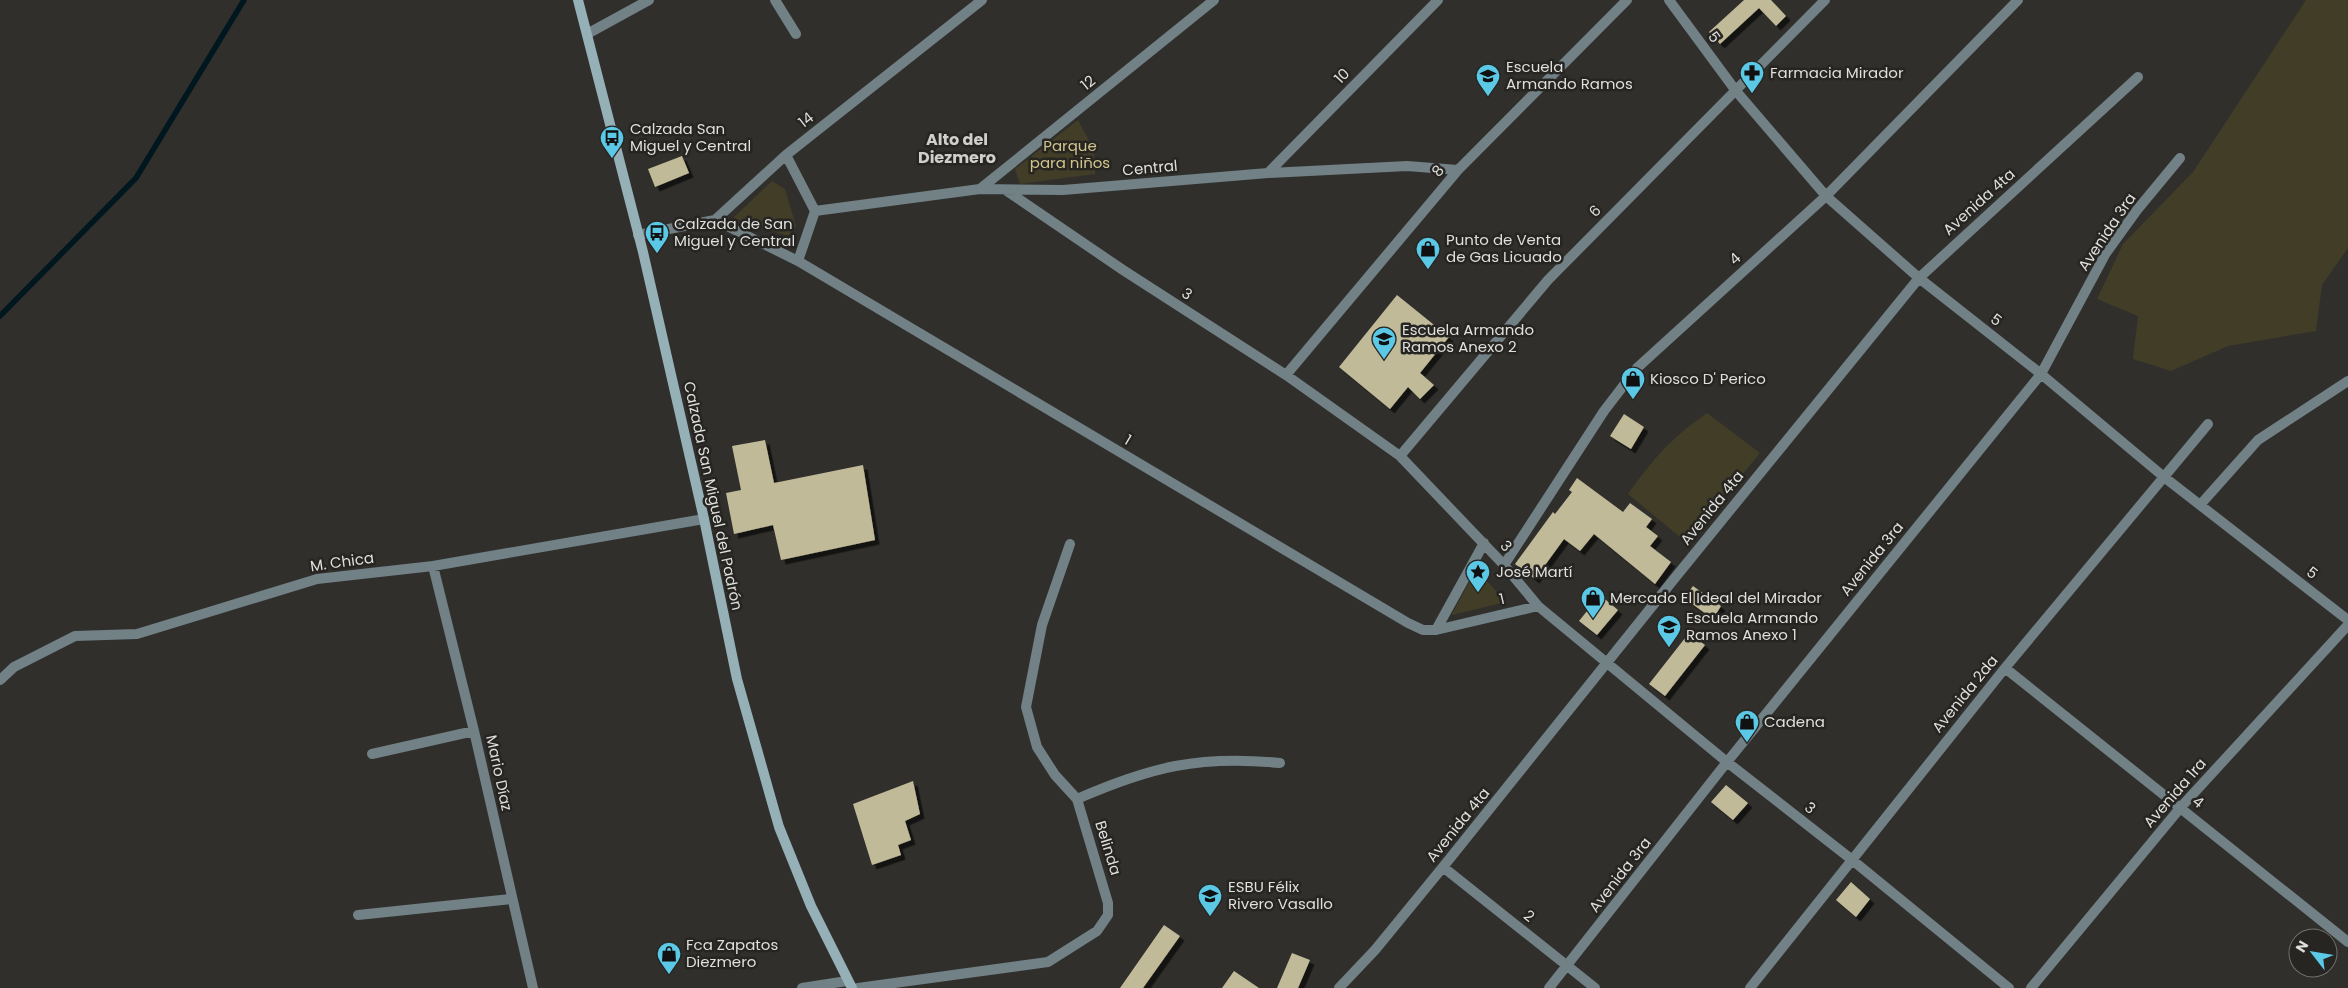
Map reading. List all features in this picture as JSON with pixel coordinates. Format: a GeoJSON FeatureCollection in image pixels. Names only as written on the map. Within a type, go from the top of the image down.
{"type":"FeatureCollection","features":[{"type":"Feature","properties":{"kind":"main road","name":"Calzada San Miguel del Padrón"},"geometry":{"type":"LineString","coordinates":[[578,0],[621,159],[704,519],[737,679],[779,827],[812,906],[850,985]]}},
{"type":"Feature","properties":{"kind":"street"},"geometry":{"type":"LineString","coordinates":[[587,34],[649,0]]}},
{"type":"Feature","properties":{"kind":"street"},"geometry":{"type":"LineString","coordinates":[[774,0],[796,34]]}},
{"type":"Feature","properties":{"kind":"street","name":"14"},"geometry":{"type":"LineString","coordinates":[[715,220],[786,155],[982,0]]}},
{"type":"Feature","properties":{"kind":"street","name":"12"},"geometry":{"type":"LineString","coordinates":[[980,189],[1214,0]]}},
{"type":"Feature","properties":{"kind":"street","name":"10"},"geometry":{"type":"LineString","coordinates":[[1268,173],[1438,0]]}},
{"type":"Feature","properties":{"kind":"street","name":"8"},"geometry":{"type":"LineString","coordinates":[[1286,375],[1458,170],[1627,0]]}},
{"type":"Feature","properties":{"kind":"street","name":"5"},"geometry":{"type":"LineString","coordinates":[[1669,0],[1736,91],[1826,196],[1919,278],[2041,374],[2200,505],[2348,620]]}},
{"type":"Feature","properties":{"kind":"street","name":"6"},"geometry":{"type":"LineString","coordinates":[[1400,456],[1548,280],[1825,0]]}},
{"type":"Feature","properties":{"kind":"street","name":"4"},"geometry":{"type":"LineString","coordinates":[[1504,566],[1604,411],[1638,368],[1826,196],[2018,0]]}},
{"type":"Feature","properties":{"kind":"street","name":"Avenida 4ta"},"geometry":{"type":"LineString","coordinates":[[1340,988],[1375,950],[1443,867],[1919,278],[2138,77]]}},
{"type":"Feature","properties":{"kind":"street"},"geometry":{"type":"LineString","coordinates":[[786,155],[815,211],[798,261]]}},
{"type":"Feature","properties":{"kind":"street","name":"Avenida 3ra"},"geometry":{"type":"LineString","coordinates":[[1549,988],[1568,967],[1727,762],[2041,374],[2106,253],[2137,210],[2180,158]]}},
{"type":"Feature","properties":{"kind":"street","name":"Central"},"geometry":{"type":"LineString","coordinates":[[815,211],[980,189],[1007,191],[1063,190],[1268,173],[1407,166],[1458,170]]}},
{"type":"Feature","properties":{"kind":"street","name":"3"},"geometry":{"type":"LineString","coordinates":[[1007,191],[1123,270],[1286,375],[1400,456],[1484,544],[1538,606],[1727,762],[1851,859],[2009,988]]}},
{"type":"Feature","properties":{"kind":"street"},"geometry":{"type":"LineString","coordinates":[[638,235],[715,220]]}},
{"type":"Feature","properties":{"kind":"street","name":"1"},"geometry":{"type":"LineString","coordinates":[[715,220],[798,261],[1408,623],[1423,630],[1436,630],[1538,606]]}},
{"type":"Feature","properties":{"kind":"street"},"geometry":{"type":"LineString","coordinates":[[2200,505],[2258,440],[2348,381]]}},
{"type":"Feature","properties":{"kind":"street","name":"Avenida 2da"},"geometry":{"type":"LineString","coordinates":[[1750,988],[2005,668],[2208,424]]}},
{"type":"Feature","properties":{"kind":"street","name":"M. Chica"},"geometry":{"type":"LineString","coordinates":[[0,680],[14,667],[75,636],[137,634],[317,579],[433,566],[704,519]]}},
{"type":"Feature","properties":{"kind":"street","name":"Belinda"},"geometry":{"type":"LineString","coordinates":[[858,988],[1048,962],[1097,931],[1108,915],[1108,903],[1077,799],[1056,775],[1037,747],[1026,707],[1042,625],[1070,544]]}},
{"type":"Feature","properties":{"kind":"street"},"geometry":{"type":"LineString","coordinates":[[1436,630],[1484,544]]}},
{"type":"Feature","properties":{"kind":"street","name":"Mario Díaz"},"geometry":{"type":"LineString","coordinates":[[433,566],[474,731],[511,899],[533,988]]}},
{"type":"Feature","properties":{"kind":"street","name":"Avenida 1ra"},"geometry":{"type":"LineString","coordinates":[[2031,988],[2181,807],[2348,625]]}},
{"type":"Feature","properties":{"kind":"street","name":"4"},"geometry":{"type":"LineString","coordinates":[[2005,668],[2348,942]]}},
{"type":"Feature","properties":{"kind":"street"},"geometry":{"type":"LineString","coordinates":[[372,754],[474,731]]}},
{"type":"Feature","properties":{"kind":"street"},"geometry":{"type":"LineString","coordinates":[[1077,799],[1118,781],[1150,771],[1190,763],[1242,760],[1280,763]]}},
{"type":"Feature","properties":{"kind":"street","name":"2"},"geometry":{"type":"LineString","coordinates":[[1443,867],[1596,988]]}},
{"type":"Feature","properties":{"kind":"street"},"geometry":{"type":"LineString","coordinates":[[358,915],[511,899]]}},
{"type":"Feature","properties":{"kind":"street"},"geometry":{"type":"LineString","coordinates":[[802,988],[850,985]]}},
{"type":"Feature","properties":{"kind":"green space"},"geometry":{"type":"Polygon","coordinates":[[[2306,0],[2348,0],[2348,248],[2322,285],[2316,331],[2228,346],[2171,371],[2133,359],[2138,316],[2097,299],[2123,244],[2193,172],[2306,0]]]}},
{"type":"Feature","properties":{"kind":"green space","name":"Parque para niños"},"geometry":{"type":"Polygon","coordinates":[[[1078,120],[1094,150],[1095,174],[1020,184],[1015,169],[1078,120]]]}},
{"type":"Feature","properties":{"kind":"green space"},"geometry":{"type":"Polygon","coordinates":[[[772,181],[785,189],[796,226],[788,236],[733,218],[772,181]]]}},
{"type":"Feature","properties":{"kind":"green space"},"geometry":{"type":"Polygon","coordinates":[[[1707,413],[1760,453],[1686,542],[1628,494],[1663,450],[1683,431],[1707,413]]]}},
{"type":"Feature","properties":{"kind":"green space"},"geometry":{"type":"Polygon","coordinates":[[[1476,569],[1506,602],[1452,615],[1452,614],[1476,569]]]}},
{"type":"Feature","properties":{"kind":"building"},"geometry":{"type":"Polygon","coordinates":[[[1744,0],[1771,0],[1786,16],[1776,26],[1759,8],[1720,44],[1709,32],[1744,0]]]}},
{"type":"Feature","properties":{"kind":"building"},"geometry":{"type":"Polygon","coordinates":[[[682,156],[689,173],[655,187],[648,169],[682,156]]]}},
{"type":"Feature","properties":{"kind":"building"},"geometry":{"type":"Polygon","coordinates":[[[1397,295],[1449,337],[1420,373],[1434,385],[1420,399],[1408,387],[1390,409],[1339,367],[1397,295]]]}},
{"type":"Feature","properties":{"kind":"building"},"geometry":{"type":"Polygon","coordinates":[[[1624,414],[1644,427],[1631,449],[1610,436],[1624,414]]]}},
{"type":"Feature","properties":{"kind":"building"},"geometry":{"type":"Polygon","coordinates":[[[765,440],[774,483],[863,465],[875,540],[781,560],[773,525],[734,534],[726,493],[741,490],[732,446],[765,440]]]}},
{"type":"Feature","properties":{"kind":"building"},"geometry":{"type":"Polygon","coordinates":[[[1577,478],[1623,512],[1630,503],[1652,519],[1646,527],[1658,536],[1650,546],[1671,562],[1655,584],[1594,534],[1580,551],[1564,539],[1535,579],[1515,564],[1553,512],[1555,514],[1572,492],[1569,490],[1577,478]]]}},
{"type":"Feature","properties":{"kind":"building"},"geometry":{"type":"Polygon","coordinates":[[[1693,586],[1721,606],[1713,619],[1684,598],[1693,586]]]}},
{"type":"Feature","properties":{"kind":"building"},"geometry":{"type":"Polygon","coordinates":[[[1600,595],[1618,610],[1597,635],[1579,621],[1600,595]]]}},
{"type":"Feature","properties":{"kind":"building"},"geometry":{"type":"Polygon","coordinates":[[[1689,633],[1705,645],[1665,696],[1649,684],[1689,633]]]}},
{"type":"Feature","properties":{"kind":"building"},"geometry":{"type":"Polygon","coordinates":[[[913,781],[920,814],[905,821],[911,840],[898,845],[901,855],[872,865],[853,804],[913,781]]]}},
{"type":"Feature","properties":{"kind":"building"},"geometry":{"type":"Polygon","coordinates":[[[1726,785],[1748,803],[1733,820],[1711,802],[1726,785]]]}},
{"type":"Feature","properties":{"kind":"building"},"geometry":{"type":"Polygon","coordinates":[[[1851,882],[1870,899],[1856,917],[1836,900],[1851,882]]]}},
{"type":"Feature","properties":{"kind":"building"},"geometry":{"type":"Polygon","coordinates":[[[1164,925],[1180,936],[1143,988],[1120,988],[1164,925]]]}},
{"type":"Feature","properties":{"kind":"building"},"geometry":{"type":"Polygon","coordinates":[[[1292,953],[1310,960],[1298,988],[1277,988],[1292,953]]]}},
{"type":"Feature","properties":{"kind":"building"},"geometry":{"type":"Polygon","coordinates":[[[1234,971],[1259,988],[1222,988],[1234,971]]]}},
{"type":"Feature","properties":{"kind":"waterway"},"geometry":{"type":"LineString","coordinates":[[0,316],[136,178],[244,0]]}},
{"type":"Feature","properties":{"kind":"place","name":"Farmacia Mirador"},"geometry":{"type":"Point","coordinates":[1752,94]}},
{"type":"Feature","properties":{"kind":"place","name":"Escuela Armando Ramos"},"geometry":{"type":"Point","coordinates":[1488,97]}},
{"type":"Feature","properties":{"kind":"place","name":"Calzada San Miguel y Central"},"geometry":{"type":"Point","coordinates":[612,159]}},
{"type":"Feature","properties":{"kind":"place","name":"Calzada de San Miguel y Central"},"geometry":{"type":"Point","coordinates":[657,254]}},
{"type":"Feature","properties":{"kind":"place","name":"Punto de Venta de Gas Licuado"},"geometry":{"type":"Point","coordinates":[1428,270]}},
{"type":"Feature","properties":{"kind":"place","name":"Escuela Armando Ramos Anexo 2"},"geometry":{"type":"Point","coordinates":[1384,360]}},
{"type":"Feature","properties":{"kind":"place","name":"Kiosco D' Perico"},"geometry":{"type":"Point","coordinates":[1633,400]}},
{"type":"Feature","properties":{"kind":"place","name":"José Martí"},"geometry":{"type":"Point","coordinates":[1478,593]}},
{"type":"Feature","properties":{"kind":"place","name":"Mercado El Ideal del Mirador"},"geometry":{"type":"Point","coordinates":[1593,619]}},
{"type":"Feature","properties":{"kind":"place","name":"Escuela Armando Ramos Anexo 1"},"geometry":{"type":"Point","coordinates":[1669,648]}},
{"type":"Feature","properties":{"kind":"place","name":"Cadena"},"geometry":{"type":"Point","coordinates":[1747,743]}},
{"type":"Feature","properties":{"kind":"place","name":"ESBU Félix Rivero Vasallo"},"geometry":{"type":"Point","coordinates":[1210,917]}},
{"type":"Feature","properties":{"kind":"place","name":"Fca Zapatos Diezmero"},"geometry":{"type":"Point","coordinates":[669,975]}},
{"type":"Feature","properties":{"kind":"district","name":"Alto del Diezmero"},"geometry":{"type":"Point","coordinates":[957,148]}}]}
